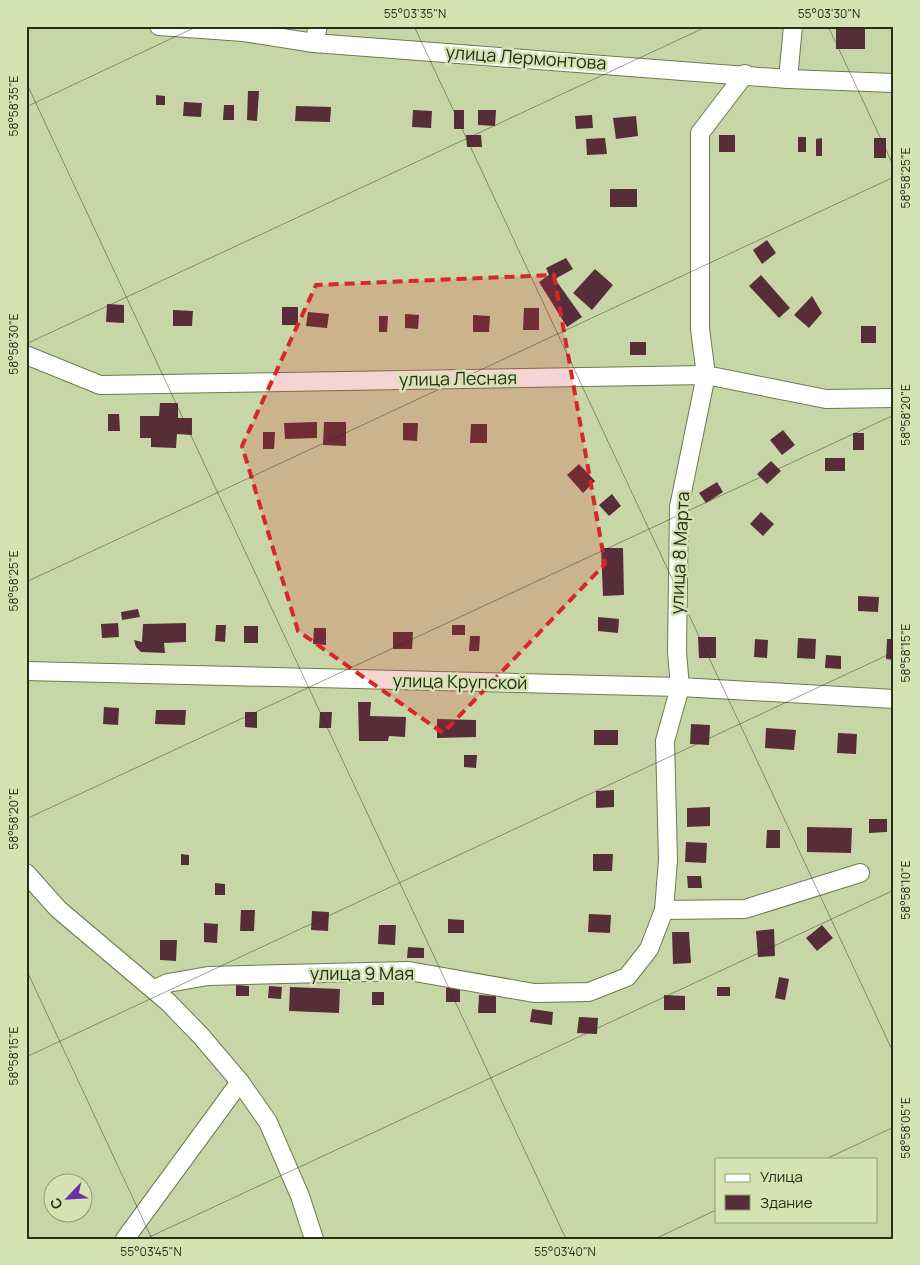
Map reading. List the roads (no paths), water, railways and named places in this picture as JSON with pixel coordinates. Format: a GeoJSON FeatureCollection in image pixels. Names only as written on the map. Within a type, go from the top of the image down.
{"type":"FeatureCollection","features":[{"type":"Feature","properties":{"kind":"street","name":"улица Лермонтова"},"geometry":{"type":"LineString","coordinates":[[158,26],[316,35],[788,79],[894,83]]}},
{"type":"Feature","properties":{"kind":"street"},"geometry":{"type":"LineString","coordinates":[[788,79],[793,26]]}},
{"type":"Feature","properties":{"kind":"street","name":"улица 8 Марта"},"geometry":{"type":"LineString","coordinates":[[627,977],[649,949],[664,910],[668,860],[665,741],[680,687],[676,652],[679,507],[706,375],[700,329],[700,133],[745,74]]}},
{"type":"Feature","properties":{"kind":"street","name":"улица Лесная"},"geometry":{"type":"LineString","coordinates":[[26,355],[100,385],[706,375],[826,399],[894,398]]}},
{"type":"Feature","properties":{"kind":"street","name":"улица Крупской"},"geometry":{"type":"LineString","coordinates":[[26,671],[680,687],[894,699]]}},
{"type":"Feature","properties":{"kind":"street"},"geometry":{"type":"LineString","coordinates":[[26,873],[58,909],[155,989],[202,1036],[240,1082],[268,1122],[300,1196],[314,1239]]}},
{"type":"Feature","properties":{"kind":"street"},"geometry":{"type":"LineString","coordinates":[[664,910],[746,909],[860,873]]}},
{"type":"Feature","properties":{"kind":"street","name":"улица 9 Мая"},"geometry":{"type":"LineString","coordinates":[[155,989],[175,981],[208,976],[409,971],[534,992],[589,992],[627,977]]}},
{"type":"Feature","properties":{"kind":"street"},"geometry":{"type":"LineString","coordinates":[[125,1239],[240,1082]]}}]}
